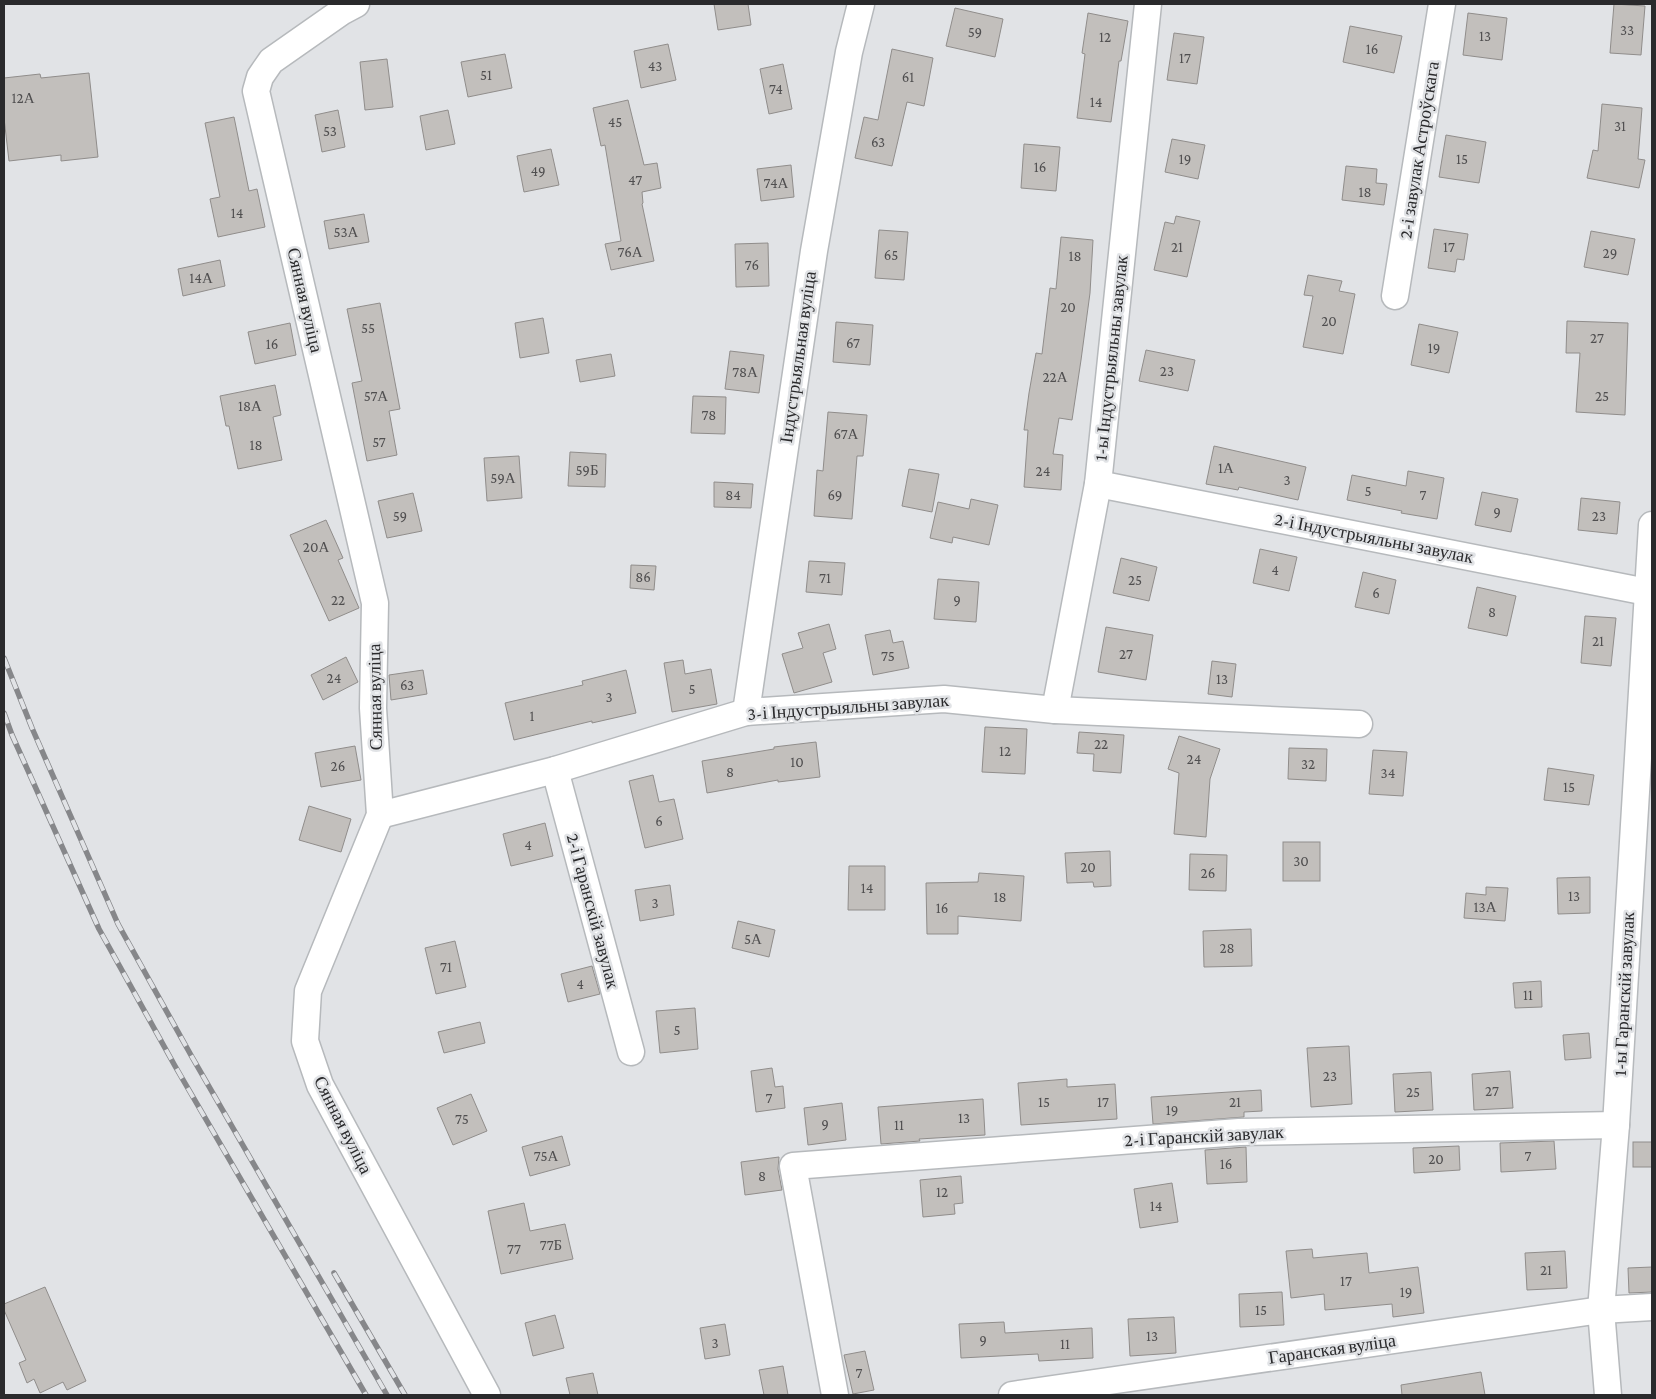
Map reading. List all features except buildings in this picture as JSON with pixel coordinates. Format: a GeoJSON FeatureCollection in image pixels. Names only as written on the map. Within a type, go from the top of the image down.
{"type":"FeatureCollection","features":[{"type":"Feature","properties":{"kind":"street","name":"Сянная вуліца"},"geometry":{"type":"LineString","coordinates":[[356,4],[341,12],[271,61],[260,77],[256,91],[375,603],[373,708],[380,814],[308,991],[305,1041],[320,1085],[487,1395]]}},
{"type":"Feature","properties":{"kind":"street","name":"Індустрыяльная вуліца"},"geometry":{"type":"LineString","coordinates":[[746,712],[814,251],[849,52],[861,4]]}},
{"type":"Feature","properties":{"kind":"street","name":"1-ы Індустрыяльны завулак"},"geometry":{"type":"LineString","coordinates":[[1055,710],[1098,484],[1148,4]]}},
{"type":"Feature","properties":{"kind":"street","name":"2-і завулак Астроўскага"},"geometry":{"type":"LineString","coordinates":[[1396,296],[1442,4]]}},
{"type":"Feature","properties":{"kind":"street","name":"2-і Індустрыяльны завулак"},"geometry":{"type":"LineString","coordinates":[[1098,484],[1651,592]]}},
{"type":"Feature","properties":{"kind":"street","name":"1-ы Гаранскій завулак"},"geometry":{"type":"LineString","coordinates":[[1608,1395],[1601,1310],[1616,1125],[1632,853],[1651,592],[1652,525]]}},
{"type":"Feature","properties":{"kind":"street","name":"3-і Індустрыяльны завулак"},"geometry":{"type":"LineString","coordinates":[[380,814],[555,770],[746,712],[944,699],[1055,710],[1359,724]]}},
{"type":"Feature","properties":{"kind":"street","name":"2-і Гаранскій завулак"},"geometry":{"type":"LineString","coordinates":[[555,770],[631,1052]]}},
{"type":"Feature","properties":{"kind":"street","name":"2-і Гаранскій завулак"},"geometry":{"type":"LineString","coordinates":[[835,1395],[793,1166],[1239,1132],[1616,1125]]}},
{"type":"Feature","properties":{"kind":"street","name":"Гаранская вуліца"},"geometry":{"type":"LineString","coordinates":[[1012,1395],[1601,1310],[1652,1307]]}},
{"type":"Feature","properties":{"kind":"railway"},"geometry":{"type":"LineString","coordinates":[[4,658],[32,728],[118,924],[192,1057],[387,1395]]}},
{"type":"Feature","properties":{"kind":"railway"},"geometry":{"type":"LineString","coordinates":[[4,713],[12,735],[99,929],[175,1066],[366,1395]]}},
{"type":"Feature","properties":{"kind":"railway"},"geometry":{"type":"LineString","coordinates":[[334,1273],[405,1395]]}}]}
